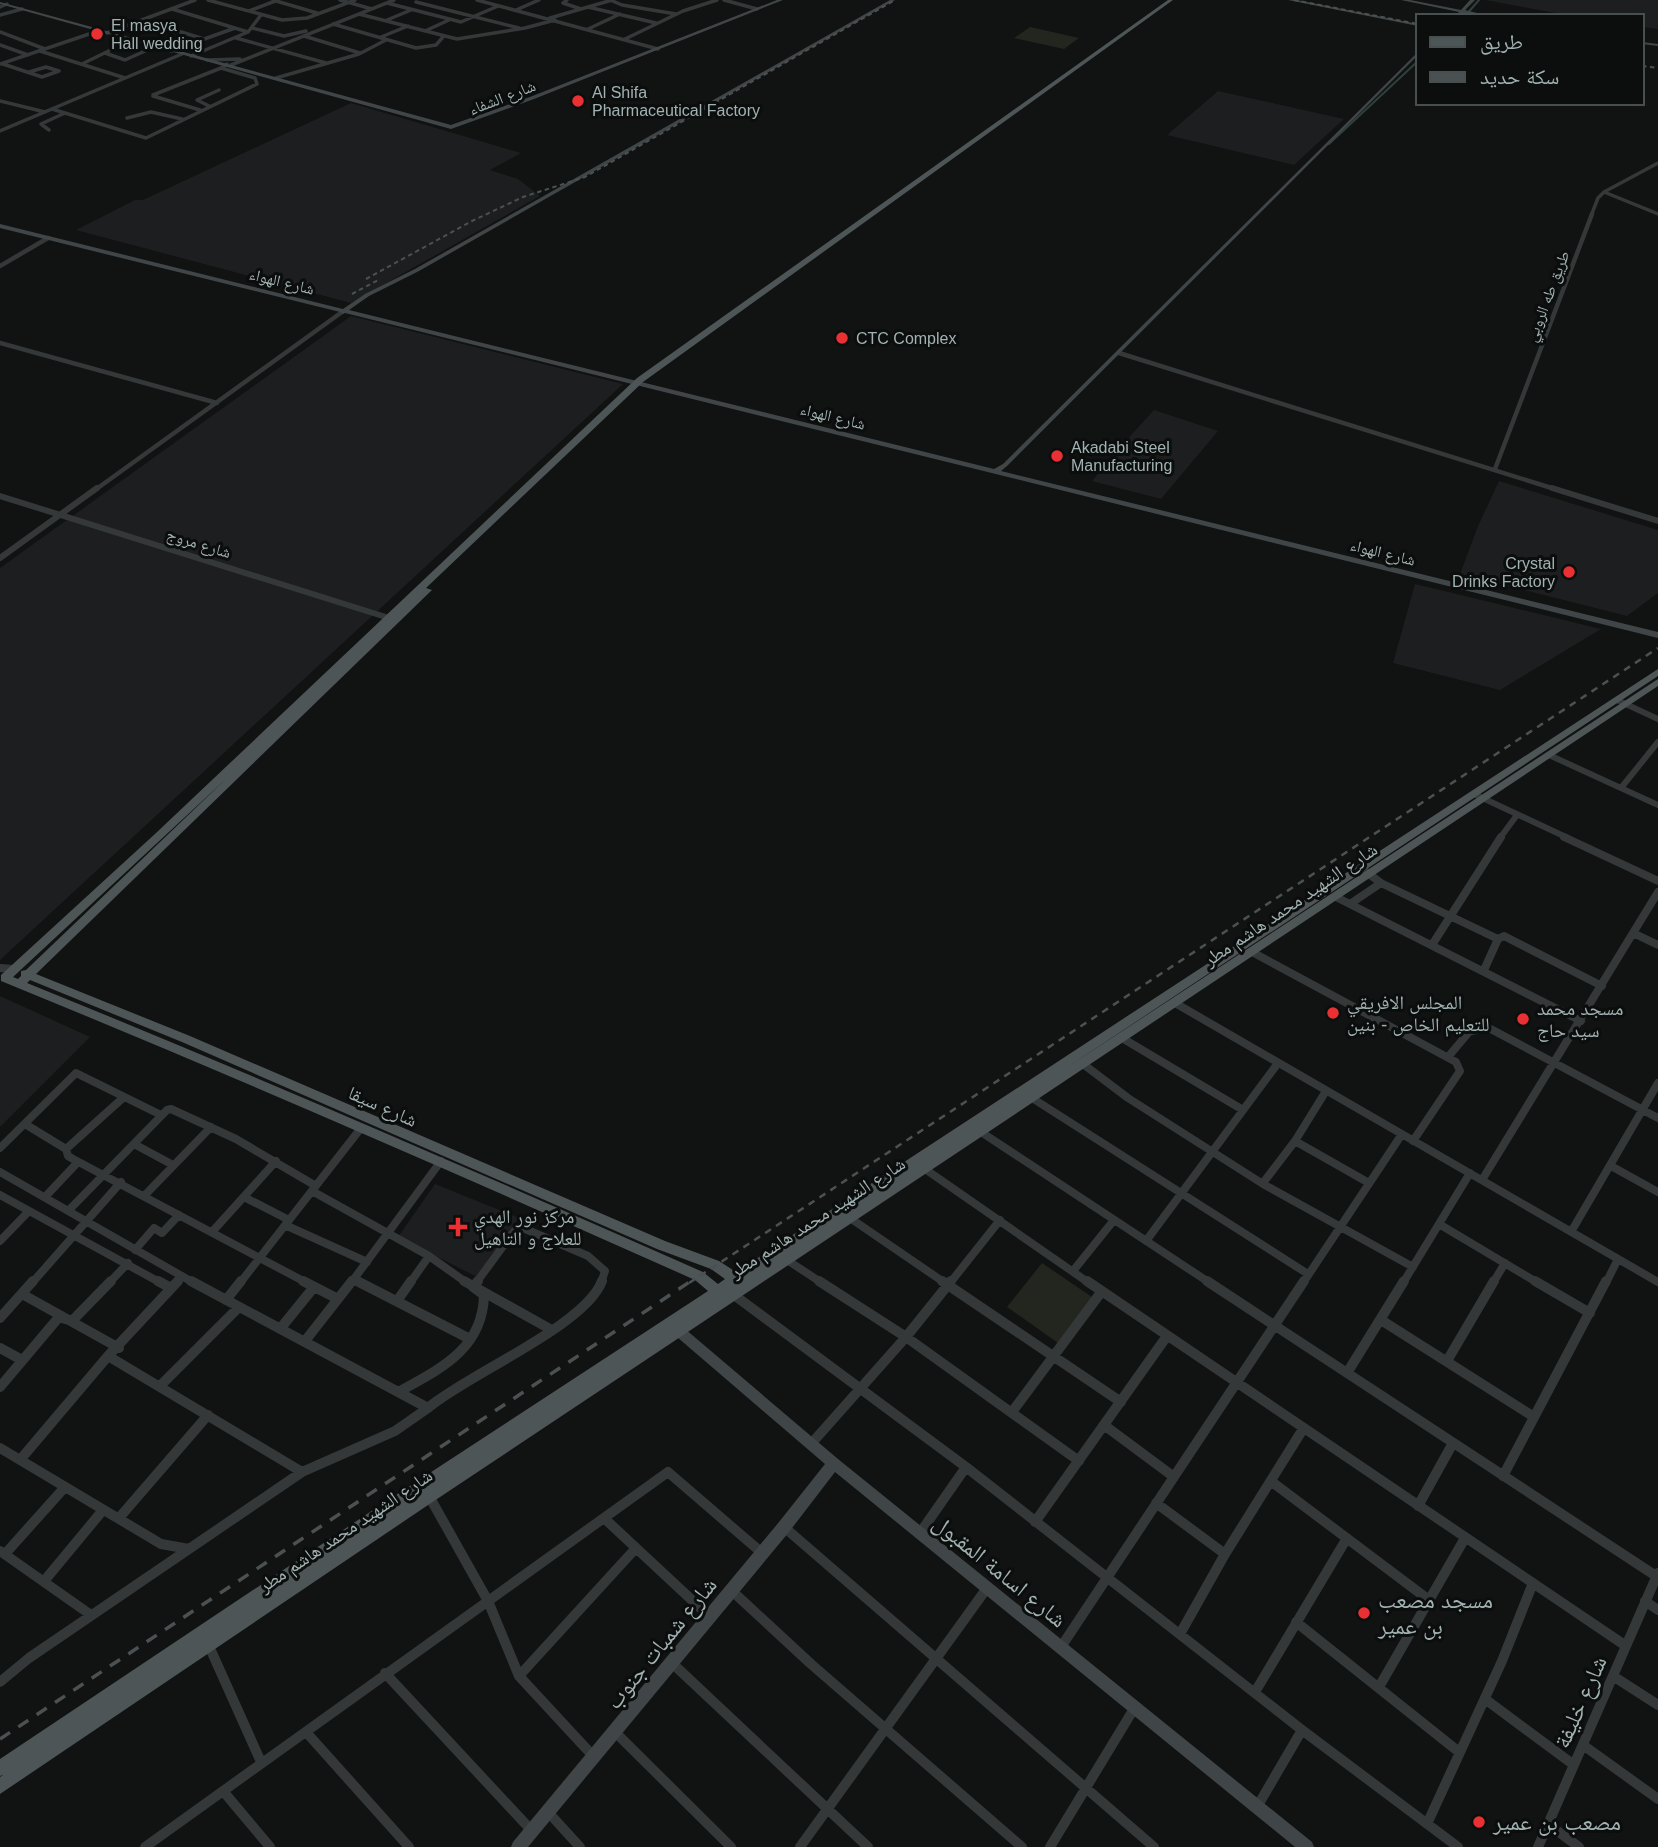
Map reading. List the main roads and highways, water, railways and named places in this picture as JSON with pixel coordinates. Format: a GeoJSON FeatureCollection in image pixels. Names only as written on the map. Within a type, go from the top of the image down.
{"type":"FeatureCollection","features":[{"type":"Feature","properties":{"kind":"main road"},"geometry":{"type":"LineString","coordinates":[[1137,27],[1171,0]]}},
{"type":"Feature","properties":{"kind":"main road"},"geometry":{"type":"LineString","coordinates":[[23,979],[641,383],[1178,0]]}},
{"type":"Feature","properties":{"kind":"main road"},"geometry":{"type":"LineString","coordinates":[[5,973],[160,836],[389,618],[505,512]]}},
{"type":"Feature","properties":{"kind":"main road","name":"شارع الشهيد محمد هاشم مطر"},"geometry":{"type":"LineString","coordinates":[[1478,797],[1549,755],[1658,672]]}},
{"type":"Feature","properties":{"kind":"main road","name":"شارع الشهيد محمد هاشم مطر"},"geometry":{"type":"LineString","coordinates":[[0,1768],[1371,875],[1478,797],[1621,702],[1658,682]]}},
{"type":"Feature","properties":{"kind":"main road","name":"شارع الشهيد محمد هاشم مطر"},"geometry":{"type":"LineString","coordinates":[[742,1283],[787,1260],[1371,875]]}},
{"type":"Feature","properties":{"kind":"main road","name":"شارع سيقا"},"geometry":{"type":"LineString","coordinates":[[5,973],[186,1039],[662,1245],[715,1265],[742,1283]]}},
{"type":"Feature","properties":{"kind":"main road","name":"شارع سيقا"},"geometry":{"type":"LineString","coordinates":[[23,979],[140,1033],[441,1161],[699,1276],[727,1295]]}},
{"type":"Feature","properties":{"kind":"main road","name":"شارع الشهيد محمد هاشم مطر"},"geometry":{"type":"LineString","coordinates":[[0,1786],[675,1328]]}},
{"type":"Feature","properties":{"kind":"waterway"},"geometry":{"type":"LineString","coordinates":[[1467,14],[1479,0]]}},
{"type":"Feature","properties":{"kind":"waterway"},"geometry":{"type":"LineString","coordinates":[[1329,144],[1416,63]]}},
{"type":"Feature","properties":{"kind":"railway"},"geometry":{"type":"LineString","coordinates":[[366,279],[472,221],[523,197],[585,177],[895,0]]}},
{"type":"Feature","properties":{"kind":"railway"},"geometry":{"type":"LineString","coordinates":[[1294,0],[1416,24]]}},
{"type":"Feature","properties":{"kind":"railway"},"geometry":{"type":"LineString","coordinates":[[1644,66],[1658,68]]}},
{"type":"Feature","properties":{"kind":"railway"},"geometry":{"type":"LineString","coordinates":[[352,294],[380,279]]}},
{"type":"Feature","properties":{"kind":"railway"},"geometry":{"type":"LineString","coordinates":[[689,1283],[1658,648]]}},
{"type":"Feature","properties":{"kind":"railway"},"geometry":{"type":"LineString","coordinates":[[0,1739],[691,1281]]}},
{"type":"Feature","properties":{"kind":"place","name":"El masya Hall wedding"},"geometry":{"type":"Point","coordinates":[97,34]}},
{"type":"Feature","properties":{"kind":"place","name":"Al Shifa Pharmaceutical Factory"},"geometry":{"type":"Point","coordinates":[578,101]}},
{"type":"Feature","properties":{"kind":"place","name":"CTC Complex"},"geometry":{"type":"Point","coordinates":[842,338]}},
{"type":"Feature","properties":{"kind":"place","name":"Akadabi Steel Manufacturing"},"geometry":{"type":"Point","coordinates":[1057,456]}},
{"type":"Feature","properties":{"kind":"place","name":"Crystal Drinks Factory"},"geometry":{"type":"Point","coordinates":[1569,572]}},
{"type":"Feature","properties":{"kind":"place","name":"المجلس الافريقي للتعليم الخاص - بنين"},"geometry":{"type":"Point","coordinates":[1333,1013]}},
{"type":"Feature","properties":{"kind":"place","name":"مسجد محمد سيد حاج"},"geometry":{"type":"Point","coordinates":[1523,1019]}},
{"type":"Feature","properties":{"kind":"place","name":"مركز نور الهدي للعلاج و التاهيل"},"geometry":{"type":"Point","coordinates":[458,1227]}},
{"type":"Feature","properties":{"kind":"place","name":"مسجد مصعب بن عمير"},"geometry":{"type":"Point","coordinates":[1364,1613]}},
{"type":"Feature","properties":{"kind":"place","name":"مصعب بن عمير"},"geometry":{"type":"Point","coordinates":[1479,1822]}}]}
